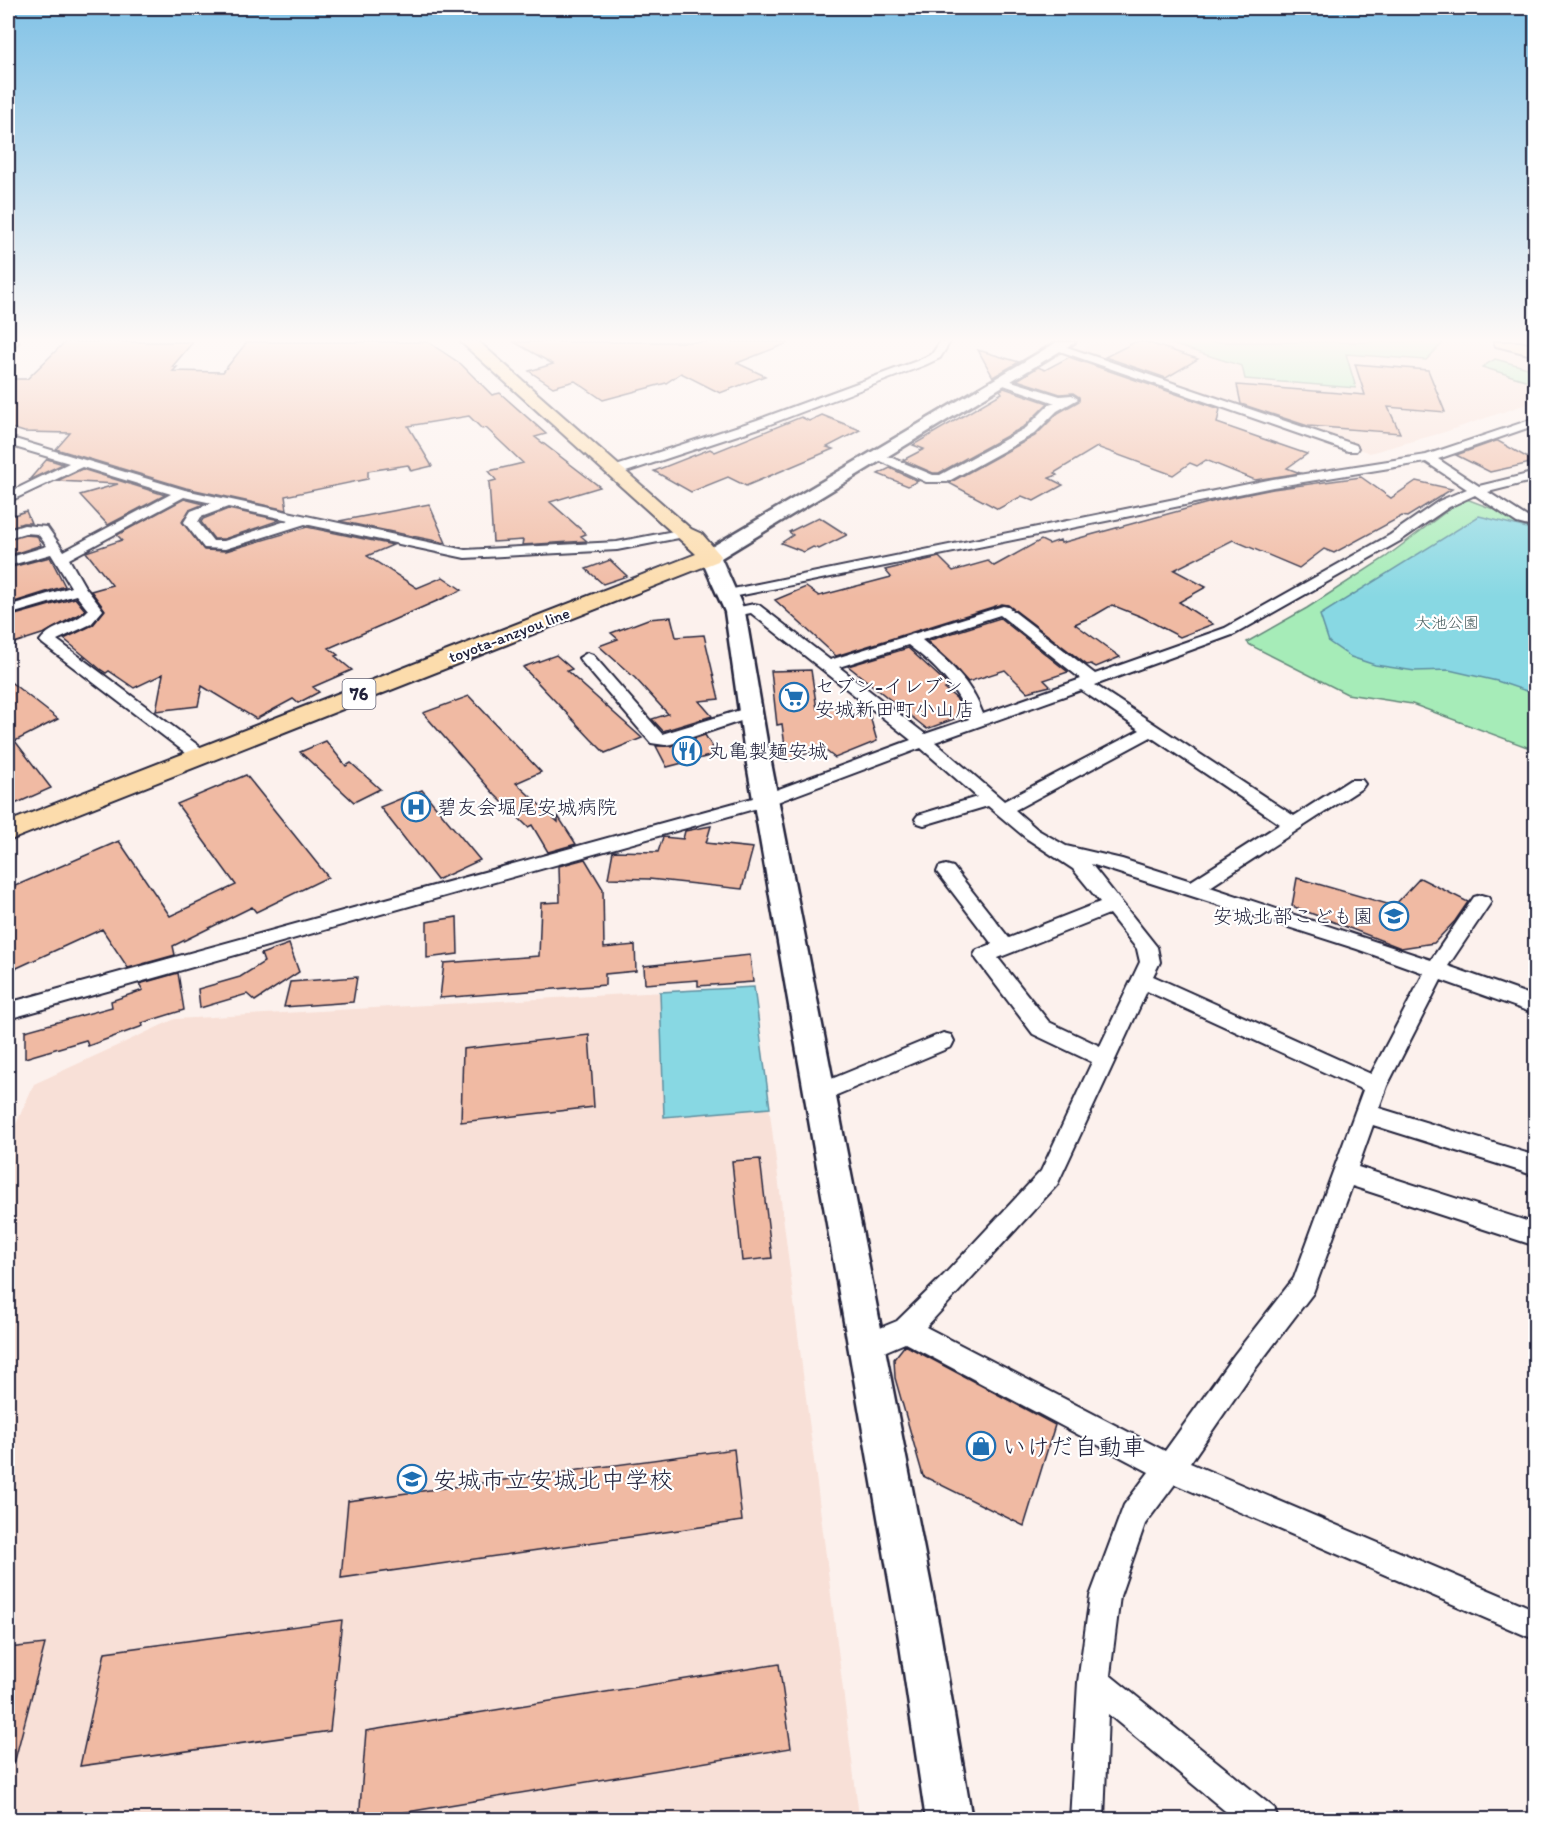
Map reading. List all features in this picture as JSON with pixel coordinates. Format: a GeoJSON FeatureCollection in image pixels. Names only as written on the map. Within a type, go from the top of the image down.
{"type":"FeatureCollection","features":[{"type":"Feature","properties":{"kind":"main road"},"geometry":{"type":"LineString","coordinates":[[565,427],[684,533],[694,539],[710,556]]}},
{"type":"Feature","properties":{"kind":"main road","name":"toyota-anzyou line"},"geometry":{"type":"LineString","coordinates":[[8,832],[710,556]]}},
{"type":"Feature","properties":{"kind":"street"},"geometry":{"type":"LineString","coordinates":[[615,471],[748,427]]}},
{"type":"Feature","properties":{"kind":"street"},"geometry":{"type":"LineString","coordinates":[[924,427],[710,556],[732,603],[865,1347],[919,1632],[949,1820]]}},
{"type":"Feature","properties":{"kind":"street"},"geometry":{"type":"LineString","coordinates":[[876,456],[931,479],[942,479],[1034,427]]}},
{"type":"Feature","properties":{"kind":"street"},"geometry":{"type":"LineString","coordinates":[[1294,427],[1352,448]]}},
{"type":"Feature","properties":{"kind":"street"},"geometry":{"type":"LineString","coordinates":[[732,603],[1273,483],[1428,458],[1518,427]]}},
{"type":"Feature","properties":{"kind":"street"},"geometry":{"type":"LineString","coordinates":[[8,441],[78,464],[182,493],[465,554],[617,546],[684,533]]}},
{"type":"Feature","properties":{"kind":"street"},"geometry":{"type":"LineString","coordinates":[[1428,458],[1522,520],[1536,524]]}},
{"type":"Feature","properties":{"kind":"street"},"geometry":{"type":"LineString","coordinates":[[8,498],[78,464]]}},
{"type":"Feature","properties":{"kind":"street"},"geometry":{"type":"LineString","coordinates":[[8,1011],[766,800],[1230,631],[1395,538],[1444,504],[1474,490],[1536,476]]}},
{"type":"Feature","properties":{"kind":"street"},"geometry":{"type":"LineString","coordinates":[[8,562],[58,553],[182,493]]}},
{"type":"Feature","properties":{"kind":"street"},"geometry":{"type":"LineString","coordinates":[[226,503],[196,514],[191,522],[209,545],[225,545],[303,520]]}},
{"type":"Feature","properties":{"kind":"street"},"geometry":{"type":"LineString","coordinates":[[8,534],[24,529],[42,530],[79,589],[96,610],[87,621],[54,634],[48,642],[201,756]]}},
{"type":"Feature","properties":{"kind":"street"},"geometry":{"type":"LineString","coordinates":[[8,611],[79,589]]}},
{"type":"Feature","properties":{"kind":"street"},"geometry":{"type":"LineString","coordinates":[[732,603],[754,608],[923,741],[1032,834],[1080,864],[1147,947],[1150,962],[1049,1178],[952,1284],[906,1330],[865,1347]]}},
{"type":"Feature","properties":{"kind":"street"},"geometry":{"type":"LineString","coordinates":[[828,666],[1003,610],[1088,682],[1152,730],[1293,824]]}},
{"type":"Feature","properties":{"kind":"street"},"geometry":{"type":"LineString","coordinates":[[911,639],[942,664],[963,686],[978,721]]}},
{"type":"Feature","properties":{"kind":"street"},"geometry":{"type":"LineString","coordinates":[[587,658],[657,739],[665,740],[750,712]]}},
{"type":"Feature","properties":{"kind":"street"},"geometry":{"type":"LineString","coordinates":[[924,819],[996,804],[1152,730]]}},
{"type":"Feature","properties":{"kind":"street"},"geometry":{"type":"LineString","coordinates":[[1193,889],[1356,784]]}},
{"type":"Feature","properties":{"kind":"street"},"geometry":{"type":"LineString","coordinates":[[1059,850],[1122,866],[1193,889],[1436,969],[1536,1006]]}},
{"type":"Feature","properties":{"kind":"street"},"geometry":{"type":"LineString","coordinates":[[946,872],[1005,947]]}},
{"type":"Feature","properties":{"kind":"street"},"geometry":{"type":"LineString","coordinates":[[1087,1820],[1094,1682],[1106,1596],[1134,1515],[1243,1364],[1304,1285],[1376,1086],[1436,969],[1481,902]]}},
{"type":"Feature","properties":{"kind":"street"},"geometry":{"type":"LineString","coordinates":[[1106,1058],[1041,1028],[984,955],[1113,905]]}},
{"type":"Feature","properties":{"kind":"street"},"geometry":{"type":"LineString","coordinates":[[1142,980],[1376,1086]]}},
{"type":"Feature","properties":{"kind":"street"},"geometry":{"type":"LineString","coordinates":[[820,1093],[943,1041]]}},
{"type":"Feature","properties":{"kind":"street"},"geometry":{"type":"LineString","coordinates":[[1365,1113],[1536,1166]]}},
{"type":"Feature","properties":{"kind":"street"},"geometry":{"type":"LineString","coordinates":[[1344,1173],[1536,1235]]}},
{"type":"Feature","properties":{"kind":"street"},"geometry":{"type":"LineString","coordinates":[[906,1330],[1170,1468],[1536,1625]]}},
{"type":"Feature","properties":{"kind":"street"},"geometry":{"type":"LineString","coordinates":[[1094,1682],[1262,1820]]}},
{"type":"Feature","properties":{"kind":"shaded area"},"geometry":{"type":"Polygon","coordinates":[[[1297,427],[1459,427],[1445,432],[1370,453],[1297,427]]]}},
{"type":"Feature","properties":{"kind":"shaded area","name":"安城市立安城北中学校"},"geometry":{"type":"Polygon","coordinates":[[[754,987],[859,1816],[840,1820],[8,1820],[8,1142],[34,1084],[175,1019],[754,987]]]}},
{"type":"Feature","properties":{"kind":"green space","name":"大池公園"},"geometry":{"type":"Polygon","coordinates":[[[1464,498],[1535,525],[1535,750],[1412,704],[1347,694],[1247,642],[1307,608],[1386,557],[1464,498]]]}},
{"type":"Feature","properties":{"kind":"water","name":"大池公園"},"geometry":{"type":"Polygon","coordinates":[[[1479,516],[1535,530],[1535,694],[1497,681],[1449,670],[1415,671],[1375,665],[1351,657],[1329,642],[1320,615],[1479,516]]]}},
{"type":"Feature","properties":{"kind":"water"},"geometry":{"type":"Polygon","coordinates":[[[754,987],[770,1108],[664,1117],[660,992],[754,987]]]}},
{"type":"Feature","properties":{"kind":"building"},"geometry":{"type":"Polygon","coordinates":[[[9,427],[409,427],[432,466],[411,471],[408,465],[368,471],[368,479],[285,496],[287,510],[186,488],[56,449],[70,433],[24,432],[9,427]]]}},
{"type":"Feature","properties":{"kind":"building"},"geometry":{"type":"Polygon","coordinates":[[[480,427],[538,427],[546,434],[535,437],[600,487],[550,502],[586,534],[581,536],[587,541],[522,545],[523,540],[493,542],[489,482],[496,480],[489,471],[523,463],[486,428],[480,427]]]}},
{"type":"Feature","properties":{"kind":"building"},"geometry":{"type":"Polygon","coordinates":[[[776,427],[853,427],[860,430],[827,447],[833,449],[746,486],[728,477],[691,492],[654,471],[710,449],[715,452],[776,427]]]}},
{"type":"Feature","properties":{"kind":"building"},"geometry":{"type":"Polygon","coordinates":[[[943,427],[1023,427],[939,473],[933,473],[903,460],[924,449],[913,445],[943,427]]]}},
{"type":"Feature","properties":{"kind":"building"},"geometry":{"type":"Polygon","coordinates":[[[1044,427],[1229,427],[1307,454],[1287,468],[1300,473],[1255,480],[1206,460],[1197,466],[1190,463],[1173,475],[1097,447],[1054,473],[1057,475],[1049,478],[1063,485],[1034,501],[1022,496],[998,509],[949,483],[1035,436],[1044,427]]]}},
{"type":"Feature","properties":{"kind":"building"},"geometry":{"type":"Polygon","coordinates":[[[1325,427],[1397,427],[1400,433],[1325,427]]]}},
{"type":"Feature","properties":{"kind":"building"},"geometry":{"type":"Polygon","coordinates":[[[1496,441],[1535,462],[1490,472],[1456,455],[1496,441]]]}},
{"type":"Feature","properties":{"kind":"building"},"geometry":{"type":"Polygon","coordinates":[[[47,459],[63,464],[29,480],[47,459]]]}},
{"type":"Feature","properties":{"kind":"building"},"geometry":{"type":"Polygon","coordinates":[[[890,468],[918,481],[908,486],[878,474],[890,468]]]}},
{"type":"Feature","properties":{"kind":"building"},"geometry":{"type":"Polygon","coordinates":[[[82,469],[165,495],[108,525],[80,495],[118,484],[57,481],[82,469]]]}},
{"type":"Feature","properties":{"kind":"building"},"geometry":{"type":"Polygon","coordinates":[[[1361,477],[1391,498],[1416,481],[1452,489],[1407,517],[1402,516],[1334,553],[1324,549],[1299,568],[1233,540],[1174,570],[1206,587],[1179,602],[1213,624],[1180,637],[1142,617],[1112,605],[1075,624],[1120,657],[1096,667],[1091,664],[1087,665],[1008,605],[1002,604],[836,656],[775,600],[806,587],[819,596],[891,577],[885,570],[939,557],[953,571],[988,561],[994,566],[1041,540],[1049,544],[1060,540],[1061,543],[1219,500],[1273,489],[1361,477]]]}},
{"type":"Feature","properties":{"kind":"building"},"geometry":{"type":"Polygon","coordinates":[[[184,499],[204,504],[189,510],[182,522],[204,550],[226,551],[307,527],[393,545],[367,556],[417,588],[443,577],[462,590],[329,648],[352,670],[313,687],[319,692],[298,703],[293,699],[256,719],[202,686],[198,706],[156,711],[163,674],[134,688],[109,671],[106,673],[100,669],[64,639],[93,625],[105,610],[91,591],[112,585],[86,552],[122,540],[117,535],[184,499]]]}},
{"type":"Feature","properties":{"kind":"building"},"geometry":{"type":"Polygon","coordinates":[[[429,504],[446,543],[339,521],[419,506],[429,504]]]}},
{"type":"Feature","properties":{"kind":"building"},"geometry":{"type":"Polygon","coordinates":[[[228,509],[280,520],[224,539],[214,539],[201,522],[203,519],[228,509]]]}},
{"type":"Feature","properties":{"kind":"building"},"geometry":{"type":"Polygon","coordinates":[[[26,511],[31,523],[8,528],[8,517],[26,511]]]}},
{"type":"Feature","properties":{"kind":"building"},"geometry":{"type":"Polygon","coordinates":[[[819,517],[847,535],[819,549],[813,547],[804,552],[781,543],[793,535],[789,532],[819,517]]]}},
{"type":"Feature","properties":{"kind":"building"},"geometry":{"type":"Polygon","coordinates":[[[25,535],[37,536],[41,545],[8,556],[8,540],[25,535]]]}},
{"type":"Feature","properties":{"kind":"building"},"geometry":{"type":"Polygon","coordinates":[[[50,557],[65,586],[8,604],[8,568],[50,557]]]}},
{"type":"Feature","properties":{"kind":"building"},"geometry":{"type":"Polygon","coordinates":[[[610,560],[627,576],[603,584],[586,569],[610,560]]]}},
{"type":"Feature","properties":{"kind":"building"},"geometry":{"type":"Polygon","coordinates":[[[75,598],[85,610],[81,613],[45,633],[8,645],[8,617],[75,598]]]}},
{"type":"Feature","properties":{"kind":"building"},"geometry":{"type":"Polygon","coordinates":[[[671,617],[676,637],[704,635],[719,699],[699,701],[712,716],[663,731],[652,719],[668,714],[635,678],[599,646],[618,639],[611,633],[648,619],[671,617]]]}},
{"type":"Feature","properties":{"kind":"building"},"geometry":{"type":"Polygon","coordinates":[[[1000,618],[1068,672],[1044,680],[1050,686],[1027,692],[1005,670],[968,682],[927,641],[1000,618]]]}},
{"type":"Feature","properties":{"kind":"building"},"geometry":{"type":"Polygon","coordinates":[[[908,648],[942,679],[949,688],[945,689],[956,698],[965,715],[927,729],[848,666],[908,648]]]}},
{"type":"Feature","properties":{"kind":"building"},"geometry":{"type":"Polygon","coordinates":[[[556,655],[572,669],[567,671],[642,738],[605,753],[523,667],[556,655]]]}},
{"type":"Feature","properties":{"kind":"building"},"geometry":{"type":"Polygon","coordinates":[[[811,670],[817,709],[864,706],[868,709],[877,741],[835,758],[822,748],[787,761],[782,724],[777,725],[771,671],[811,670]]]}},
{"type":"Feature","properties":{"kind":"building"},"geometry":{"type":"Polygon","coordinates":[[[8,680],[58,719],[15,741],[51,788],[8,807],[8,680]]]}},
{"type":"Feature","properties":{"kind":"building"},"geometry":{"type":"Polygon","coordinates":[[[469,696],[541,772],[516,783],[558,822],[558,816],[576,844],[548,852],[532,825],[528,827],[495,795],[423,713],[469,696]]]}},
{"type":"Feature","properties":{"kind":"building","name":"丸亀製麺安城"},"geometry":{"type":"Polygon","coordinates":[[[705,735],[717,754],[667,767],[656,746],[671,746],[705,735]]]}},
{"type":"Feature","properties":{"kind":"building"},"geometry":{"type":"Polygon","coordinates":[[[326,741],[346,766],[351,763],[380,789],[354,802],[300,752],[326,741]]]}},
{"type":"Feature","properties":{"kind":"building"},"geometry":{"type":"Polygon","coordinates":[[[246,775],[328,877],[256,912],[252,907],[173,946],[175,955],[128,968],[102,929],[8,972],[8,889],[119,841],[170,916],[236,885],[177,804],[246,775]]]}},
{"type":"Feature","properties":{"kind":"building"},"geometry":{"type":"Polygon","coordinates":[[[422,790],[480,860],[437,880],[380,807],[422,790]]]}},
{"type":"Feature","properties":{"kind":"building"},"geometry":{"type":"Polygon","coordinates":[[[711,826],[706,843],[753,848],[742,889],[649,879],[608,878],[613,851],[658,852],[663,837],[683,839],[685,831],[711,826]]]}},
{"type":"Feature","properties":{"kind":"building"},"geometry":{"type":"Polygon","coordinates":[[[585,859],[603,889],[604,948],[635,945],[636,971],[605,974],[605,985],[440,998],[444,963],[539,956],[541,903],[560,902],[559,866],[585,859]]]}},
{"type":"Feature","properties":{"kind":"building","name":"安城北部こども園"},"geometry":{"type":"Polygon","coordinates":[[[1297,878],[1394,906],[1420,878],[1468,902],[1455,921],[1434,943],[1401,948],[1292,906],[1297,878]]]}},
{"type":"Feature","properties":{"kind":"building"},"geometry":{"type":"Polygon","coordinates":[[[457,917],[458,954],[427,958],[427,922],[457,917]]]}},
{"type":"Feature","properties":{"kind":"building"},"geometry":{"type":"Polygon","coordinates":[[[289,944],[299,972],[255,1001],[247,994],[200,1008],[198,989],[240,977],[264,962],[261,954],[289,944]]]}},
{"type":"Feature","properties":{"kind":"building"},"geometry":{"type":"Polygon","coordinates":[[[750,955],[753,982],[698,986],[698,980],[645,984],[644,966],[750,955]]]}},
{"type":"Feature","properties":{"kind":"building"},"geometry":{"type":"Polygon","coordinates":[[[178,973],[184,1010],[142,1023],[143,1026],[88,1046],[86,1040],[25,1058],[25,1031],[112,1007],[111,1001],[143,990],[139,984],[178,973]]]}},
{"type":"Feature","properties":{"kind":"building"},"geometry":{"type":"Polygon","coordinates":[[[357,977],[353,1002],[284,1007],[290,982],[357,977]]]}},
{"type":"Feature","properties":{"kind":"building"},"geometry":{"type":"Polygon","coordinates":[[[589,1035],[594,1107],[461,1122],[463,1049],[589,1035]]]}},
{"type":"Feature","properties":{"kind":"building"},"geometry":{"type":"Polygon","coordinates":[[[760,1159],[772,1258],[742,1261],[732,1161],[760,1159]]]}},
{"type":"Feature","properties":{"kind":"building","name":"いけだ自動車"},"geometry":{"type":"Polygon","coordinates":[[[905,1345],[1055,1425],[1024,1526],[923,1476],[895,1378],[894,1359],[905,1345]]]}},
{"type":"Feature","properties":{"kind":"building"},"geometry":{"type":"Polygon","coordinates":[[[734,1449],[742,1521],[341,1578],[348,1501],[734,1449]]]}},
{"type":"Feature","properties":{"kind":"building"},"geometry":{"type":"Polygon","coordinates":[[[342,1620],[330,1731],[80,1766],[105,1652],[342,1620]]]}},
{"type":"Feature","properties":{"kind":"building"},"geometry":{"type":"Polygon","coordinates":[[[45,1644],[14,1764],[8,1763],[8,1648],[45,1644]]]}},
{"type":"Feature","properties":{"kind":"building"},"geometry":{"type":"Polygon","coordinates":[[[779,1664],[791,1748],[359,1820],[366,1731],[779,1664]]]}},
{"type":"Feature","properties":{"kind":"place","name":"セブン-イレブン 安城新田町小山店"},"geometry":{"type":"Point","coordinates":[794,697]}},
{"type":"Feature","properties":{"kind":"place","name":"丸亀製麺安城"},"geometry":{"type":"Point","coordinates":[687,751]}},
{"type":"Feature","properties":{"kind":"place","name":"碧友会堀尾安城病院"},"geometry":{"type":"Point","coordinates":[416,807]}},
{"type":"Feature","properties":{"kind":"place","name":"安城北部こども園"},"geometry":{"type":"Point","coordinates":[1394,916]}},
{"type":"Feature","properties":{"kind":"place","name":"いけだ自動車"},"geometry":{"type":"Point","coordinates":[981,1446]}},
{"type":"Feature","properties":{"kind":"place","name":"安城市立安城北中学校"},"geometry":{"type":"Point","coordinates":[412,1479]}}]}
